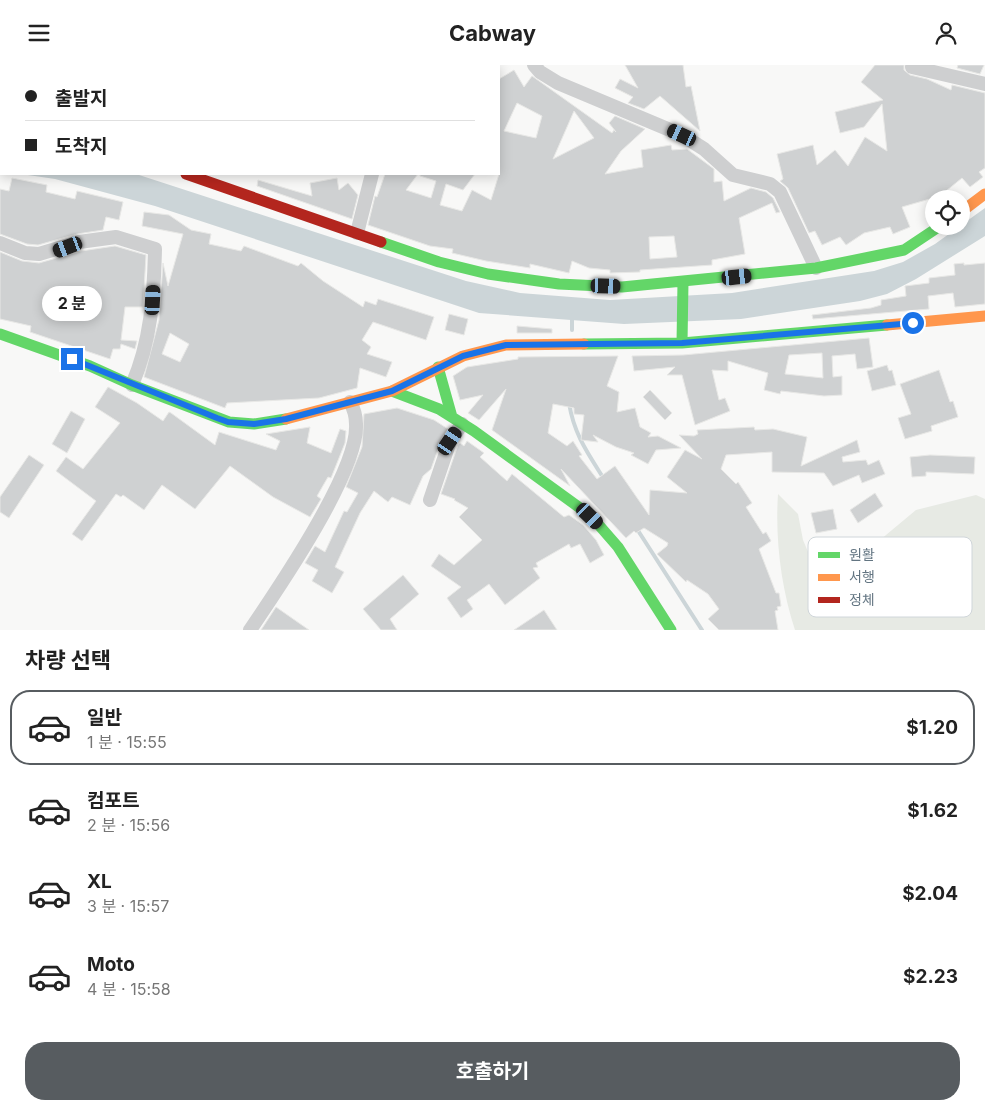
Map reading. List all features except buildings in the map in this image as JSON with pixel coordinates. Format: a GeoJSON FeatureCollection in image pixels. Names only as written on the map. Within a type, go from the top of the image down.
{"type":"FeatureCollection","features":[{"type":"Feature","properties":{"kind":"street"},"geometry":{"type":"LineString","coordinates":[[534,65],[540,72],[558,83],[682,135],[704,149],[733,175],[770,184],[780,192],[816,268]]}},
{"type":"Feature","properties":{"kind":"street"},"geometry":{"type":"LineString","coordinates":[[912,67],[985,84]]}},
{"type":"Feature","properties":{"kind":"street"},"geometry":{"type":"LineString","coordinates":[[189,175],[439,262],[488,274],[558,284],[622,287],[684,286],[816,268],[904,250],[926,235]]}},
{"type":"Feature","properties":{"kind":"street"},"geometry":{"type":"LineString","coordinates":[[357,233],[372,175]]}},
{"type":"Feature","properties":{"kind":"street"},"geometry":{"type":"LineString","coordinates":[[970,205],[985,194]]}},
{"type":"Feature","properties":{"kind":"street"},"geometry":{"type":"LineString","coordinates":[[0,243],[25,253],[39,254],[94,239],[116,237],[155,249],[153,311],[144,359],[132,385]]}},
{"type":"Feature","properties":{"kind":"street"},"geometry":{"type":"LineString","coordinates":[[682,339],[684,286]]}},
{"type":"Feature","properties":{"kind":"street"},"geometry":{"type":"LineString","coordinates":[[0,334],[90,366],[132,385],[228,422],[254,424],[286,419],[392,391],[463,356],[506,345],[682,339],[985,316]]}},
{"type":"Feature","properties":{"kind":"street"},"geometry":{"type":"LineString","coordinates":[[430,500],[457,420],[438,367]]}},
{"type":"Feature","properties":{"kind":"street"},"geometry":{"type":"LineString","coordinates":[[392,391],[439,409],[457,420],[576,505],[605,530],[671,630]]}},
{"type":"Feature","properties":{"kind":"street"},"geometry":{"type":"LineString","coordinates":[[250,630],[293,567],[342,476],[353,447],[357,425],[354,409],[350,402]]}},
{"type":"Feature","properties":{"kind":"shaded area"},"geometry":{"type":"Polygon","coordinates":[[[28,175],[139,175],[466,281],[520,293],[610,300],[732,293],[874,271],[903,262],[948,235],[970,235],[970,219],[985,208],[985,236],[916,279],[887,294],[860,301],[741,319],[624,324],[479,313],[155,206],[55,179],[28,175]]]}},
{"type":"Feature","properties":{"kind":"shaded area"},"geometry":{"type":"Polygon","coordinates":[[[778,494],[798,514],[803,540],[808,552],[808,617],[972,617],[972,537],[884,537],[916,510],[976,495],[985,499],[985,630],[795,630],[786,597],[780,563],[778,494]]]}},
{"type":"Feature","properties":{"kind":"waterway"},"geometry":{"type":"LineString","coordinates":[[572,315],[572,330]]}},
{"type":"Feature","properties":{"kind":"waterway"},"geometry":{"type":"LineString","coordinates":[[569,403],[578,434],[604,479]]}},
{"type":"Feature","properties":{"kind":"waterway"},"geometry":{"type":"LineString","coordinates":[[637,529],[702,630]]}},
{"type":"Feature","properties":{"kind":"traffic: fast"},"geometry":{"type":"LineString","coordinates":[[381,242],[439,262],[488,274],[559,284],[622,287],[816,268],[904,250],[926,235]]}},
{"type":"Feature","properties":{"kind":"traffic: fast"},"geometry":{"type":"LineString","coordinates":[[682,343],[683,282]]}},
{"type":"Feature","properties":{"kind":"traffic: fast"},"geometry":{"type":"LineString","coordinates":[[584,344],[682,343],[887,325]]}},
{"type":"Feature","properties":{"kind":"traffic: fast"},"geometry":{"type":"LineString","coordinates":[[0,334],[90,366],[132,385],[229,422],[254,424],[286,419]]}},
{"type":"Feature","properties":{"kind":"traffic: fast"},"geometry":{"type":"LineString","coordinates":[[438,367],[452,417]]}},
{"type":"Feature","properties":{"kind":"traffic: fast"},"geometry":{"type":"LineString","coordinates":[[392,391],[439,409],[474,431],[591,516],[618,547],[671,630]]}},
{"type":"Feature","properties":{"kind":"traffic: slow"},"geometry":{"type":"LineString","coordinates":[[970,205],[985,194]]}},
{"type":"Feature","properties":{"kind":"traffic: slow"},"geometry":{"type":"LineString","coordinates":[[887,325],[985,316]]}},
{"type":"Feature","properties":{"kind":"traffic: slow"},"geometry":{"type":"LineString","coordinates":[[286,419],[392,391],[463,356],[506,345],[584,344]]}},
{"type":"Feature","properties":{"kind":"traffic: jam"},"geometry":{"type":"LineString","coordinates":[[189,175],[381,242]]}},
{"type":"Feature","properties":{"kind":"route"},"geometry":{"type":"LineString","coordinates":[[72,359],[132,385],[228,422],[254,424],[286,419],[392,391],[463,356],[484,349],[506,345],[682,343],[818,333],[913,323]]}}]}
